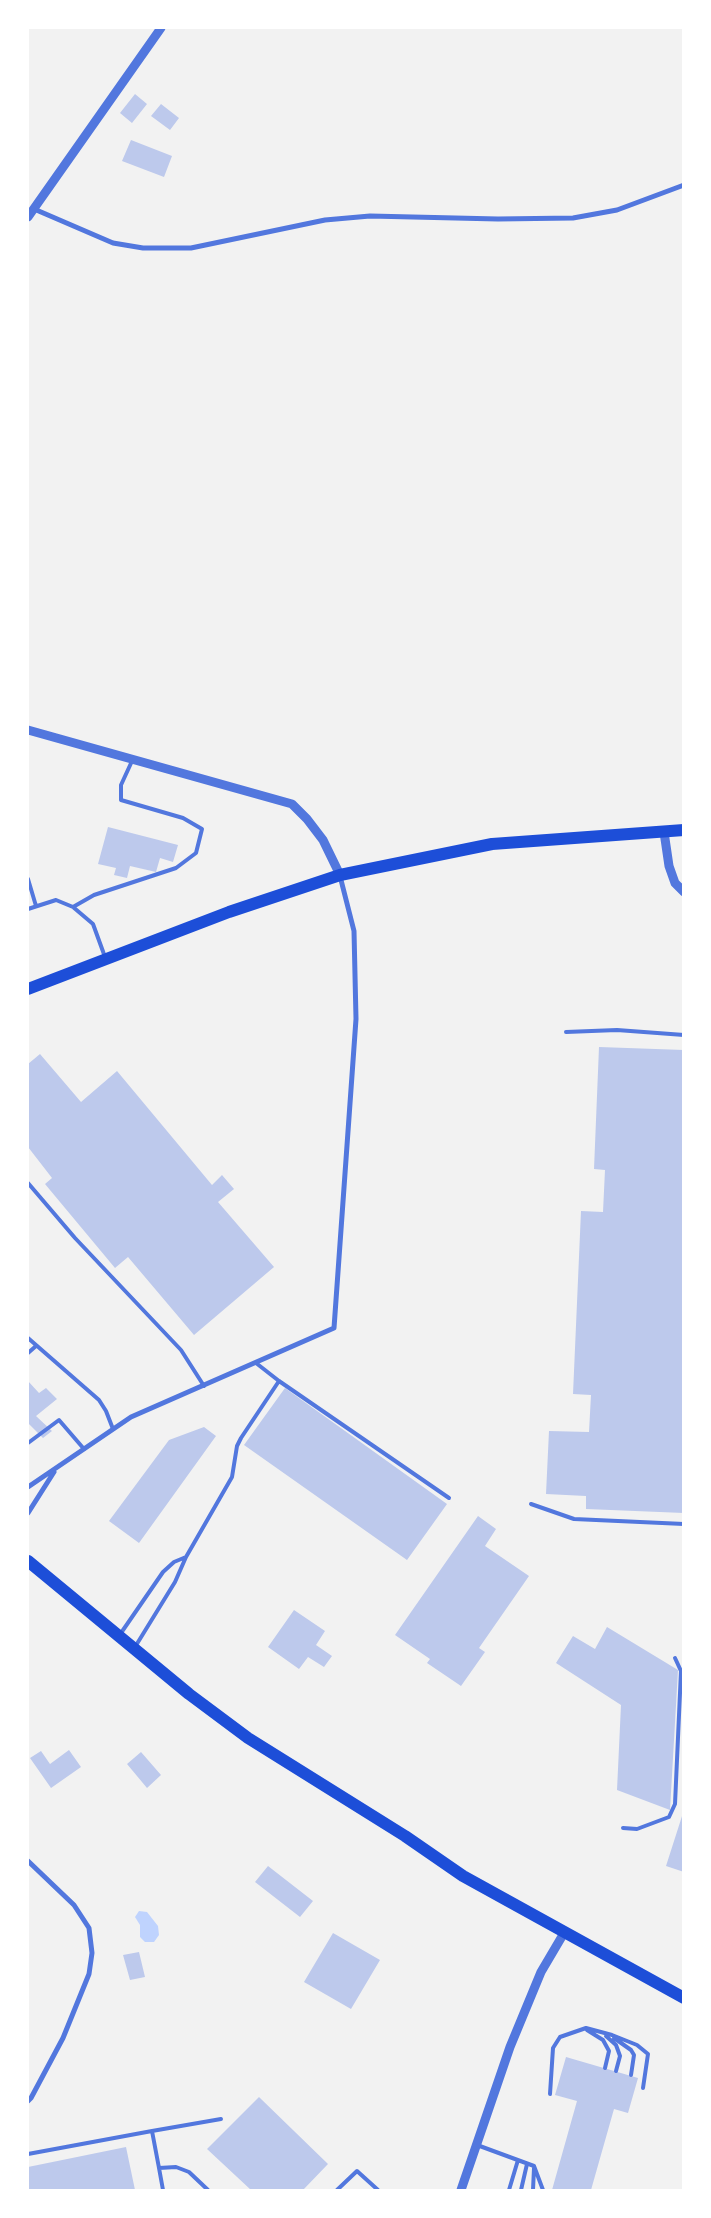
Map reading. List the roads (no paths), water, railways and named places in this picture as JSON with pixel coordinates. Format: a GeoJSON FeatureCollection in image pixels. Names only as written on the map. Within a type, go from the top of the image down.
{"type":"FeatureCollection","features":[{"type":"Feature","properties":{"kind":"main road"},"geometry":{"type":"LineString","coordinates":[[28,989],[105,958],[340,876],[492,844],[684,830]]}},
{"type":"Feature","properties":{"kind":"main road"},"geometry":{"type":"LineString","coordinates":[[28,1561],[134,1649],[248,1738],[405,1836],[463,1876],[684,1998]]}},
{"type":"Feature","properties":{"kind":"street"},"geometry":{"type":"LineString","coordinates":[[28,217],[161,28]]}},
{"type":"Feature","properties":{"kind":"street"},"geometry":{"type":"LineString","coordinates":[[34,209],[113,242],[143,248],[191,248],[325,220],[370,216],[498,220],[573,218],[617,210],[684,185]]}},
{"type":"Feature","properties":{"kind":"street"},"geometry":{"type":"LineString","coordinates":[[28,730],[292,804],[323,840],[340,876],[354,931],[356,1019],[334,1328],[131,1417],[28,1487]]}},
{"type":"Feature","properties":{"kind":"street"},"geometry":{"type":"LineString","coordinates":[[664,832],[669,866],[675,883],[684,892]]}},
{"type":"Feature","properties":{"kind":"street"},"geometry":{"type":"LineString","coordinates":[[28,1513],[56,1469]]}},
{"type":"Feature","properties":{"kind":"street"},"geometry":{"type":"LineString","coordinates":[[28,1861],[74,1905],[89,1928],[92,1953],[89,1974],[64,2038],[28,2101]]}},
{"type":"Feature","properties":{"kind":"street"},"geometry":{"type":"LineString","coordinates":[[462,2190],[510,2047],[542,1972],[564,1933]]}},
{"type":"Feature","properties":{"kind":"lane"},"geometry":{"type":"LineString","coordinates":[[74,906],[94,895],[176,868],[196,854],[202,829],[183,818],[121,800],[121,785],[132,760]]}},
{"type":"Feature","properties":{"kind":"lane"},"geometry":{"type":"LineString","coordinates":[[28,879],[36,906]]}},
{"type":"Feature","properties":{"kind":"lane"},"geometry":{"type":"LineString","coordinates":[[28,891],[33,895]]}},
{"type":"Feature","properties":{"kind":"lane"},"geometry":{"type":"LineString","coordinates":[[28,909],[56,900],[74,906],[93,924],[105,958]]}},
{"type":"Feature","properties":{"kind":"lane"},"geometry":{"type":"LineString","coordinates":[[566,1032],[617,1030],[684,1035]]}},
{"type":"Feature","properties":{"kind":"lane"},"geometry":{"type":"LineString","coordinates":[[28,1183],[75,1238],[181,1350],[204,1386]]}},
{"type":"Feature","properties":{"kind":"lane"},"geometry":{"type":"LineString","coordinates":[[28,1338],[99,1400],[106,1411],[113,1429]]}},
{"type":"Feature","properties":{"kind":"lane"},"geometry":{"type":"LineString","coordinates":[[28,1353],[36,1346]]}},
{"type":"Feature","properties":{"kind":"lane"},"geometry":{"type":"LineString","coordinates":[[256,1363],[279,1381],[449,1498]]}},
{"type":"Feature","properties":{"kind":"lane"},"geometry":{"type":"LineString","coordinates":[[134,1649],[176,1582],[186,1557],[232,1477],[237,1446],[241,1438],[279,1381]]}},
{"type":"Feature","properties":{"kind":"lane"},"geometry":{"type":"LineString","coordinates":[[28,1443],[59,1420],[84,1449]]}},
{"type":"Feature","properties":{"kind":"lane"},"geometry":{"type":"LineString","coordinates":[[531,1504],[574,1519],[684,1524]]}},
{"type":"Feature","properties":{"kind":"lane"},"geometry":{"type":"LineString","coordinates":[[118,1636],[163,1572],[174,1562],[186,1557]]}},
{"type":"Feature","properties":{"kind":"lane"},"geometry":{"type":"LineString","coordinates":[[623,1828],[637,1829],[669,1817],[675,1804],[682,1671],[675,1658]]}},
{"type":"Feature","properties":{"kind":"lane"},"geometry":{"type":"LineString","coordinates":[[586,2028],[615,2039],[631,2050],[634,2055],[631,2075]]}},
{"type":"Feature","properties":{"kind":"lane"},"geometry":{"type":"LineString","coordinates":[[586,2028],[603,2040],[609,2051],[605,2068]]}},
{"type":"Feature","properties":{"kind":"lane"},"geometry":{"type":"LineString","coordinates":[[550,2094],[553,2048],[560,2037],[586,2028],[612,2035],[637,2045],[648,2054],[643,2088]]}},
{"type":"Feature","properties":{"kind":"lane"},"geometry":{"type":"LineString","coordinates":[[606,2036],[616,2045],[620,2056],[616,2071]]}},
{"type":"Feature","properties":{"kind":"lane"},"geometry":{"type":"LineString","coordinates":[[28,2154],[221,2119]]}},
{"type":"Feature","properties":{"kind":"lane"},"geometry":{"type":"LineString","coordinates":[[152,2131],[163,2190]]}},
{"type":"Feature","properties":{"kind":"lane"},"geometry":{"type":"LineString","coordinates":[[477,2145],[534,2166]]}},
{"type":"Feature","properties":{"kind":"lane"},"geometry":{"type":"LineString","coordinates":[[508,2190],[518,2160]]}},
{"type":"Feature","properties":{"kind":"lane"},"geometry":{"type":"LineString","coordinates":[[521,2190],[527,2164]]}},
{"type":"Feature","properties":{"kind":"lane"},"geometry":{"type":"LineString","coordinates":[[533,2190],[534,2166]]}},
{"type":"Feature","properties":{"kind":"lane"},"geometry":{"type":"LineString","coordinates":[[534,2166],[543,2190]]}},
{"type":"Feature","properties":{"kind":"lane"},"geometry":{"type":"LineString","coordinates":[[159,2168],[176,2167],[189,2172],[208,2190]]}},
{"type":"Feature","properties":{"kind":"lane"},"geometry":{"type":"LineString","coordinates":[[337,2190],[357,2171],[378,2190]]}},
{"type":"Feature","properties":{"kind":"water"},"geometry":{"type":"Polygon","coordinates":[[[139,1911],[147,1912],[158,1926],[159,1935],[154,1942],[145,1942],[140,1937],[140,1925],[135,1917],[139,1911]]]}}]}
